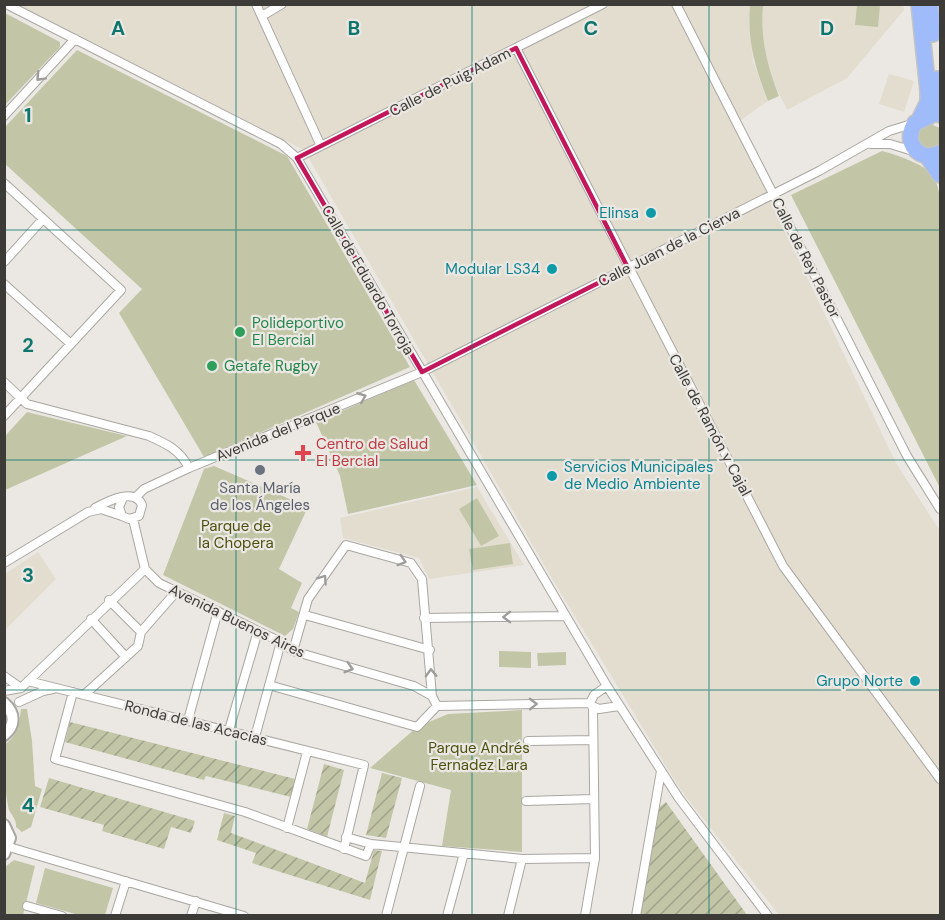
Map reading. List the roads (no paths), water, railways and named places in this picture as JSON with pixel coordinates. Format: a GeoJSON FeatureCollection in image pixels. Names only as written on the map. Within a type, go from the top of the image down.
{"type":"FeatureCollection","features":[{"type":"Feature","properties":{"kind":"highway"},"geometry":{"type":"LineString","coordinates":[[919,4],[928,102],[909,136],[914,149],[929,154],[940,175]]}},
{"type":"Feature","properties":{"kind":"highway"},"geometry":{"type":"LineString","coordinates":[[917,121],[926,116],[940,117],[930,4]]}},
{"type":"Feature","properties":{"kind":"street","name":"Calle de Eduardo Torroja"},"geometry":{"type":"LineString","coordinates":[[6,4],[281,144],[297,158],[619,706]]}},
{"type":"Feature","properties":{"kind":"street"},"geometry":{"type":"LineString","coordinates":[[256,4],[321,146]]}},
{"type":"Feature","properties":{"kind":"street"},"geometry":{"type":"LineString","coordinates":[[262,16],[282,4]]}},
{"type":"Feature","properties":{"kind":"street","name":"Calle de Puig Adam"},"geometry":{"type":"LineString","coordinates":[[297,158],[603,4]]}},
{"type":"Feature","properties":{"kind":"street","name":"Calle de Rey Pastor"},"geometry":{"type":"LineString","coordinates":[[676,4],[907,456],[940,509]]}},
{"type":"Feature","properties":{"kind":"street"},"geometry":{"type":"LineString","coordinates":[[4,116],[75,39]]}},
{"type":"Feature","properties":{"kind":"street","name":"Calle de Ramón y Cajal"},"geometry":{"type":"LineString","coordinates":[[516,48],[783,566],[940,779]]}},
{"type":"Feature","properties":{"kind":"street","name":"Calle Juan de la Cierva"},"geometry":{"type":"LineString","coordinates":[[422,372],[871,144],[889,131],[917,121]]}},
{"type":"Feature","properties":{"kind":"street"},"geometry":{"type":"LineString","coordinates":[[871,144],[906,147],[929,154]]}},
{"type":"Feature","properties":{"kind":"street"},"geometry":{"type":"LineString","coordinates":[[4,183],[121,290],[4,416]]}},
{"type":"Feature","properties":{"kind":"street"},"geometry":{"type":"LineString","coordinates":[[4,262],[43,219]]}},
{"type":"Feature","properties":{"kind":"street"},"geometry":{"type":"LineString","coordinates":[[4,284],[71,344]]}},
{"type":"Feature","properties":{"kind":"street","name":"Avenida del Parque"},"geometry":{"type":"LineString","coordinates":[[136,497],[144,489],[189,468],[422,372]]}},
{"type":"Feature","properties":{"kind":"street"},"geometry":{"type":"LineString","coordinates":[[4,382],[27,404],[149,436],[181,453],[189,468]]}},
{"type":"Feature","properties":{"kind":"street"},"geometry":{"type":"LineString","coordinates":[[4,563],[88,512],[123,498],[136,497],[141,502],[142,509],[139,516],[133,519],[101,509],[88,512]]}},
{"type":"Feature","properties":{"kind":"street"},"geometry":{"type":"LineString","coordinates":[[122,516],[119,507],[123,498]]}},
{"type":"Feature","properties":{"kind":"street"},"geometry":{"type":"LineString","coordinates":[[4,691],[21,688],[109,600],[145,568],[133,519]]}},
{"type":"Feature","properties":{"kind":"street"},"geometry":{"type":"LineString","coordinates":[[293,651],[308,599],[346,545],[411,563],[422,579],[424,618],[430,650],[432,696],[436,705]]}},
{"type":"Feature","properties":{"kind":"street","name":"Avenida Buenos Aires"},"geometry":{"type":"LineString","coordinates":[[145,568],[159,583],[281,642],[293,651],[414,686],[432,696]]}},
{"type":"Feature","properties":{"kind":"street"},"geometry":{"type":"LineString","coordinates":[[84,695],[138,646],[141,632],[176,592]]}},
{"type":"Feature","properties":{"kind":"street"},"geometry":{"type":"LineString","coordinates":[[109,600],[141,632]]}},
{"type":"Feature","properties":{"kind":"street"},"geometry":{"type":"LineString","coordinates":[[188,720],[218,611]]}},
{"type":"Feature","properties":{"kind":"street"},"geometry":{"type":"LineString","coordinates":[[305,615],[430,650]]}},
{"type":"Feature","properties":{"kind":"street"},"geometry":{"type":"LineString","coordinates":[[424,618],[566,616]]}},
{"type":"Feature","properties":{"kind":"street"},"geometry":{"type":"LineString","coordinates":[[91,619],[125,656]]}},
{"type":"Feature","properties":{"kind":"street"},"geometry":{"type":"LineString","coordinates":[[229,730],[258,631]]}},
{"type":"Feature","properties":{"kind":"street"},"geometry":{"type":"LineString","coordinates":[[255,737],[281,642]]}},
{"type":"Feature","properties":{"kind":"street"},"geometry":{"type":"LineString","coordinates":[[4,676],[21,688]]}},
{"type":"Feature","properties":{"kind":"street","name":"Ronda de las Acacias"},"geometry":{"type":"LineString","coordinates":[[28,681],[364,765],[346,837]]}},
{"type":"Feature","properties":{"kind":"street"},"geometry":{"type":"LineString","coordinates":[[269,685],[417,727],[436,705],[619,706],[661,771],[768,915]]}},
{"type":"Feature","properties":{"kind":"street"},"geometry":{"type":"LineString","coordinates":[[585,915],[595,858],[592,706],[594,695],[607,686]]}},
{"type":"Feature","properties":{"kind":"street"},"geometry":{"type":"LineString","coordinates":[[4,735],[12,726],[13,717],[20,702],[21,688]]}},
{"type":"Feature","properties":{"kind":"street"},"geometry":{"type":"LineString","coordinates":[[20,702],[43,691],[58,689]]}},
{"type":"Feature","properties":{"kind":"street"},"geometry":{"type":"LineString","coordinates":[[73,692],[55,759],[245,812],[366,856],[371,844]]}},
{"type":"Feature","properties":{"kind":"street"},"geometry":{"type":"LineString","coordinates":[[4,703],[13,717]]}},
{"type":"Feature","properties":{"kind":"street"},"geometry":{"type":"LineString","coordinates":[[528,741],[593,740]]}},
{"type":"Feature","properties":{"kind":"street"},"geometry":{"type":"LineString","coordinates":[[287,828],[307,752]]}},
{"type":"Feature","properties":{"kind":"street"},"geometry":{"type":"LineString","coordinates":[[636,915],[661,771]]}},
{"type":"Feature","properties":{"kind":"street"},"geometry":{"type":"LineString","coordinates":[[386,915],[420,786]]}},
{"type":"Feature","properties":{"kind":"street"},"geometry":{"type":"LineString","coordinates":[[526,801],[594,799]]}},
{"type":"Feature","properties":{"kind":"street"},"geometry":{"type":"LineString","coordinates":[[4,825],[10,838],[7,850],[244,915]]}},
{"type":"Feature","properties":{"kind":"street"},"geometry":{"type":"LineString","coordinates":[[344,849],[346,837],[371,844],[522,859],[595,858]]}},
{"type":"Feature","properties":{"kind":"street"},"geometry":{"type":"LineString","coordinates":[[447,915],[464,853]]}},
{"type":"Feature","properties":{"kind":"street"},"geometry":{"type":"LineString","coordinates":[[508,915],[522,859]]}},
{"type":"Feature","properties":{"kind":"street"},"geometry":{"type":"LineString","coordinates":[[115,915],[126,881]]}},
{"type":"Feature","properties":{"kind":"street"},"geometry":{"type":"LineString","coordinates":[[191,915],[196,901]]}},
{"type":"Feature","properties":{"kind":"street"},"geometry":{"type":"LineString","coordinates":[[27,906],[62,915]]}},
{"type":"Feature","properties":{"kind":"place","name":"Elinsa"},"geometry":{"type":"Point","coordinates":[651,213]}},
{"type":"Feature","properties":{"kind":"place","name":"Modular LS34"},"geometry":{"type":"Point","coordinates":[552,269]}},
{"type":"Feature","properties":{"kind":"place","name":"Polideportivo El Bercial"},"geometry":{"type":"Point","coordinates":[240,332]}},
{"type":"Feature","properties":{"kind":"place","name":"Getafe Rugby"},"geometry":{"type":"Point","coordinates":[212,366]}},
{"type":"Feature","properties":{"kind":"place","name":"Centro de Salud El Bercial"},"geometry":{"type":"Point","coordinates":[303,453]}},
{"type":"Feature","properties":{"kind":"place","name":"Santa María de los Ángeles"},"geometry":{"type":"Point","coordinates":[260,470]}},
{"type":"Feature","properties":{"kind":"place","name":"Servicios Municipales de Medio Ambiente"},"geometry":{"type":"Point","coordinates":[552,476]}},
{"type":"Feature","properties":{"kind":"place","name":"Grupo Norte"},"geometry":{"type":"Point","coordinates":[915,681]}},
{"type":"Feature","properties":{"kind":"park label","name":"Parque de la Chopera"},"geometry":{"type":"Point","coordinates":[236,534]}},
{"type":"Feature","properties":{"kind":"park label","name":"Parque Andrés Fernadez Lara"},"geometry":{"type":"Point","coordinates":[479,756]}}]}
